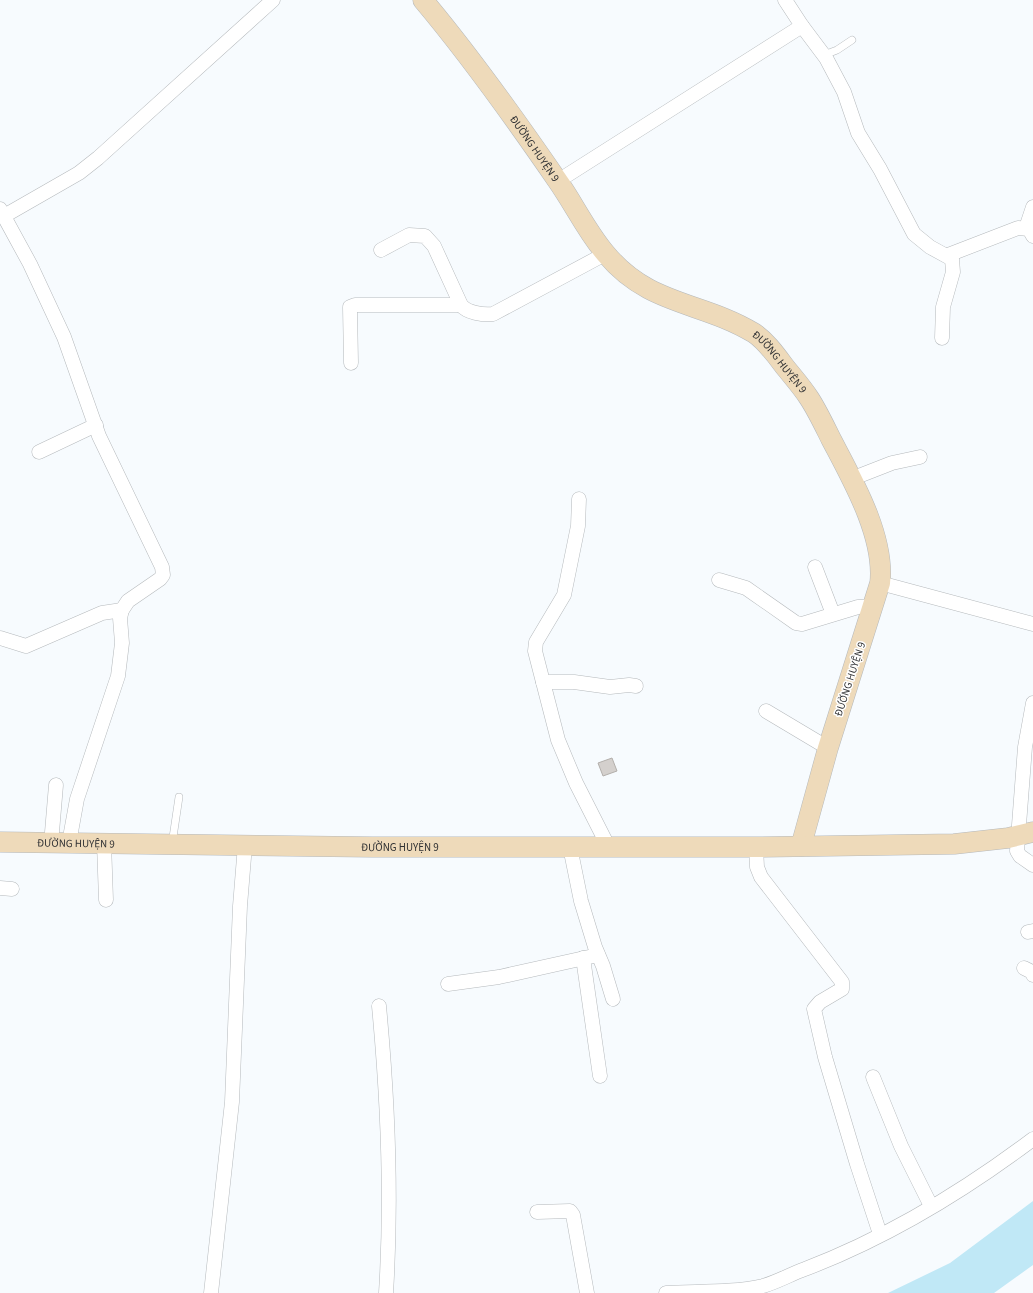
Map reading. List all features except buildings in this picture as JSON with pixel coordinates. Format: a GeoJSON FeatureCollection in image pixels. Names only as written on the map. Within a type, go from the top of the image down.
{"type":"FeatureCollection","features":[{"type":"Feature","properties":{"kind":"street"},"geometry":{"type":"LineString","coordinates":[[60,843],[77,799],[118,676],[122,643],[120,618],[122,610],[128,601],[160,579],[163,575],[162,567],[96,426],[64,337],[30,264],[2,213],[79,173],[98,158],[273,0]]}},
{"type":"Feature","properties":{"kind":"street","name":"ĐƯỜNG HUYỆN 9"},"geometry":{"type":"LineString","coordinates":[[423,0],[446,27],[558,181],[606,254],[634,282],[650,291],[683,305],[722,318],[756,335],[773,352],[809,398],[865,509],[875,538],[881,569],[880,583],[828,748],[801,846]]}},
{"type":"Feature","properties":{"kind":"street"},"geometry":{"type":"LineString","coordinates":[[785,0],[824,55],[844,92],[858,133],[880,169],[914,234],[930,247],[948,255],[952,259],[954,266],[943,307],[942,338]]}},
{"type":"Feature","properties":{"kind":"street"},"geometry":{"type":"LineString","coordinates":[[558,181],[802,26]]}},
{"type":"Feature","properties":{"kind":"street"},"geometry":{"type":"LineString","coordinates":[[948,255],[1018,228],[1030,232],[1033,206]]}},
{"type":"Feature","properties":{"kind":"street"},"geometry":{"type":"LineString","coordinates":[[381,250],[409,236],[425,236],[434,246],[461,305],[468,311],[493,314],[606,254]]}},
{"type":"Feature","properties":{"kind":"street"},"geometry":{"type":"LineString","coordinates":[[351,363],[350,307],[355,305],[461,305]]}},
{"type":"Feature","properties":{"kind":"street"},"geometry":{"type":"LineString","coordinates":[[39,452],[96,426]]}},
{"type":"Feature","properties":{"kind":"street"},"geometry":{"type":"LineString","coordinates":[[851,479],[892,463],[920,457]]}},
{"type":"Feature","properties":{"kind":"street"},"geometry":{"type":"LineString","coordinates":[[579,499],[578,526],[564,595],[535,646],[558,740],[576,783],[608,846]]}},
{"type":"Feature","properties":{"kind":"street"},"geometry":{"type":"LineString","coordinates":[[815,567],[833,614]]}},
{"type":"Feature","properties":{"kind":"street"},"geometry":{"type":"LineString","coordinates":[[719,580],[746,588],[796,623],[802,624],[858,607],[874,606]]}},
{"type":"Feature","properties":{"kind":"street"},"geometry":{"type":"LineString","coordinates":[[880,583],[1033,624]]}},
{"type":"Feature","properties":{"kind":"street"},"geometry":{"type":"LineString","coordinates":[[0,638],[26,646],[102,613],[122,610]]}},
{"type":"Feature","properties":{"kind":"street"},"geometry":{"type":"LineString","coordinates":[[543,682],[574,682],[610,687],[624,685],[636,686]]}},
{"type":"Feature","properties":{"kind":"street"},"geometry":{"type":"LineString","coordinates":[[1033,703],[1025,747],[1025,834],[1017,851],[1020,856],[1033,865]]}},
{"type":"Feature","properties":{"kind":"street"},"geometry":{"type":"LineString","coordinates":[[766,711],[828,748]]}},
{"type":"Feature","properties":{"kind":"street"},"geometry":{"type":"LineString","coordinates":[[56,785],[60,843]]}},
{"type":"Feature","properties":{"kind":"street","name":"ĐƯỜNG HUYỆN 9"},"geometry":{"type":"LineString","coordinates":[[0,842],[245,845],[756,847],[954,844],[1025,834]]}},
{"type":"Feature","properties":{"kind":"street"},"geometry":{"type":"LineString","coordinates":[[104,843],[106,900]]}},
{"type":"Feature","properties":{"kind":"street"},"geometry":{"type":"LineString","coordinates":[[211,1293],[232,1095],[240,906],[245,845]]}},
{"type":"Feature","properties":{"kind":"street"},"geometry":{"type":"LineString","coordinates":[[570,847],[581,901],[614,999]]}},
{"type":"Feature","properties":{"kind":"street"},"geometry":{"type":"LineString","coordinates":[[756,847],[757,867],[761,878],[842,982],[842,989],[820,1002],[814,1009],[825,1057],[880,1234]]}},
{"type":"Feature","properties":{"kind":"street"},"geometry":{"type":"LineString","coordinates":[[448,984],[499,977],[598,955]]}},
{"type":"Feature","properties":{"kind":"street"},"geometry":{"type":"LineString","coordinates":[[583,958],[600,1076]]}},
{"type":"Feature","properties":{"kind":"street"},"geometry":{"type":"LineString","coordinates":[[380,1006],[386,1086],[388,1258],[386,1293]]}},
{"type":"Feature","properties":{"kind":"street"},"geometry":{"type":"LineString","coordinates":[[873,1077],[909,1164],[931,1206]]}},
{"type":"Feature","properties":{"kind":"street"},"geometry":{"type":"LineString","coordinates":[[666,1293],[713,1292],[763,1285],[842,1255],[974,1181],[1033,1139]]}},
{"type":"Feature","properties":{"kind":"street"},"geometry":{"type":"LineString","coordinates":[[536,1212],[570,1211],[573,1215],[587,1293]]}},
{"type":"Feature","properties":{"kind":"lane"},"geometry":{"type":"LineString","coordinates":[[824,55],[837,50],[852,40]]}},
{"type":"Feature","properties":{"kind":"lane"},"geometry":{"type":"LineString","coordinates":[[172,844],[179,797]]}},
{"type":"Feature","properties":{"kind":"water"},"geometry":{"type":"Polygon","coordinates":[[[1033,1201],[1033,1265],[994,1293],[888,1293],[950,1263],[1033,1201]]]}}]}
